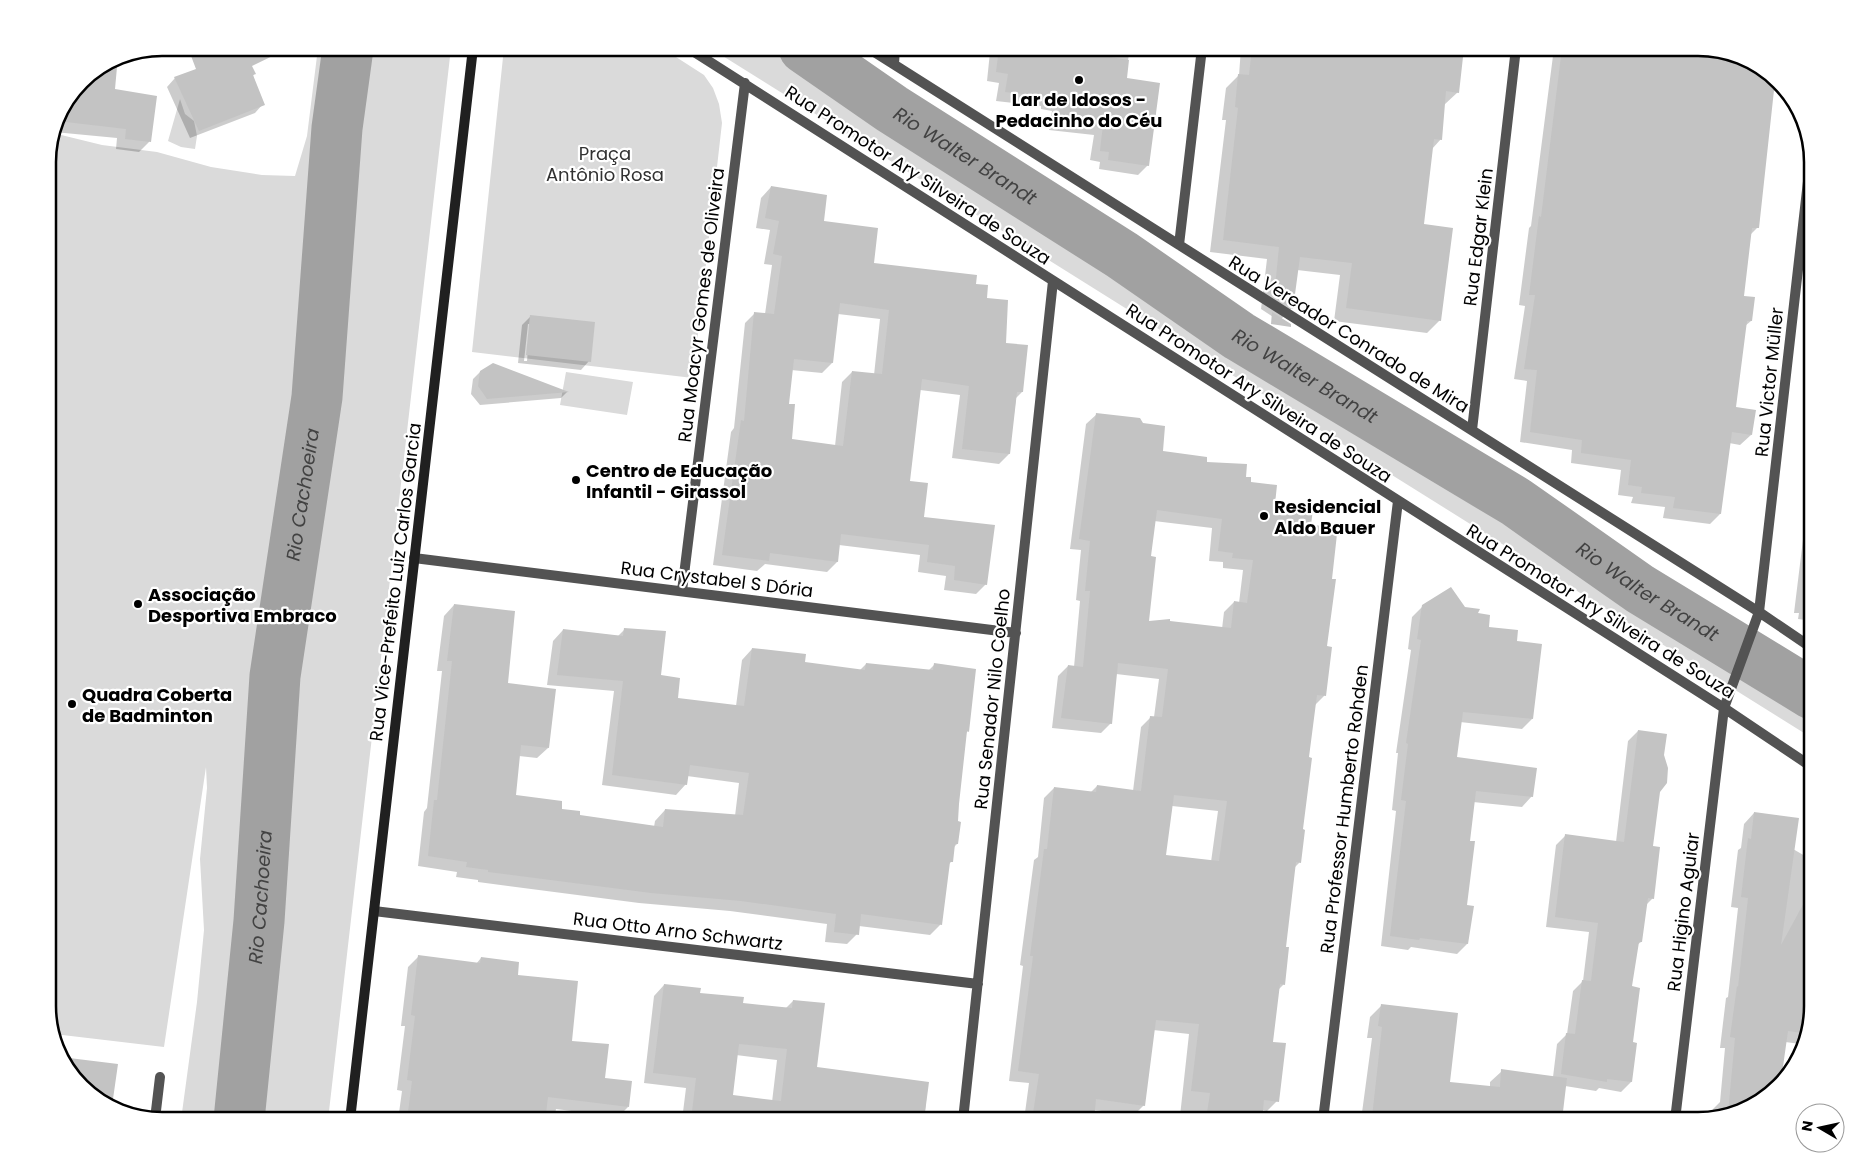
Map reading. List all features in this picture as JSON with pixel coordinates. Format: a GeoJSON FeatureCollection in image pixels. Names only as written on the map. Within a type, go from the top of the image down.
{"type":"FeatureCollection","features":[{"type":"Feature","properties":{"kind":"main road","name":"Rua Vice-Prefeito Luiz Carlos Garcia"},"geometry":{"type":"LineString","coordinates":[[351,1112],[472,56]]}},
{"type":"Feature","properties":{"kind":"street","name":"Rua Promotor Ary Silveira de Souza"},"geometry":{"type":"LineString","coordinates":[[701,56],[1724,708],[1804,762]]}},
{"type":"Feature","properties":{"kind":"street","name":"Rua Vereador Conrado de Mira"},"geometry":{"type":"LineString","coordinates":[[881,56],[1759,612],[1804,643]]}},
{"type":"Feature","properties":{"kind":"street"},"geometry":{"type":"LineString","coordinates":[[894,64],[895,56]]}},
{"type":"Feature","properties":{"kind":"street"},"geometry":{"type":"LineString","coordinates":[[1178,245],[1201,56]]}},
{"type":"Feature","properties":{"kind":"street","name":"Rua Edgar Klein"},"geometry":{"type":"LineString","coordinates":[[1472,430],[1515,56]]}},
{"type":"Feature","properties":{"kind":"street","name":"Rua Moacyr Gomes de Oliveira"},"geometry":{"type":"LineString","coordinates":[[682,591],[745,83]]}},
{"type":"Feature","properties":{"kind":"street","name":"Rua Victor Müller"},"geometry":{"type":"LineString","coordinates":[[1724,708],[1759,612],[1804,217]]}},
{"type":"Feature","properties":{"kind":"street","name":"Rua Senador Nilo Coelho"},"geometry":{"type":"LineString","coordinates":[[964,1112],[1053,281]]}},
{"type":"Feature","properties":{"kind":"street","name":"Rua Professor Humberto Rohden"},"geometry":{"type":"LineString","coordinates":[[1324,1112],[1398,501]]}},
{"type":"Feature","properties":{"kind":"street","name":"Rua Crystabel S Dória"},"geometry":{"type":"LineString","coordinates":[[414,558],[1016,633]]}},
{"type":"Feature","properties":{"kind":"street","name":"Rua Higino Aguiar"},"geometry":{"type":"LineString","coordinates":[[1676,1112],[1724,708]]}},
{"type":"Feature","properties":{"kind":"street","name":"Rua Otto Arno Schwartz"},"geometry":{"type":"LineString","coordinates":[[374,911],[978,984]]}},
{"type":"Feature","properties":{"kind":"street"},"geometry":{"type":"LineString","coordinates":[[156,1112],[160,1076]]}},
{"type":"Feature","properties":{"kind":"green space"},"geometry":{"type":"Polygon","coordinates":[[[317,56],[450,56],[329,1112],[182,1112],[197,1002],[204,930],[200,859],[207,788],[206,767],[164,1047],[60,1035],[56,1013],[56,155],[60,135],[102,145],[157,152],[211,167],[262,175],[295,176],[307,136],[317,56]]]}},
{"type":"Feature","properties":{"kind":"green space","name":"Praça Antônio Rosa"},"geometry":{"type":"Polygon","coordinates":[[[503,56],[674,56],[704,75],[713,88],[719,104],[722,123],[693,378],[472,352],[503,56]]]}},
{"type":"Feature","properties":{"kind":"green space"},"geometry":{"type":"Polygon","coordinates":[[[723,56],[838,56],[1804,681],[1804,733],[723,56]]]}},
{"type":"Feature","properties":{"kind":"green space"},"geometry":{"type":"Polygon","coordinates":[[[180,99],[185,114],[194,121],[197,136],[195,149],[181,147],[168,141],[180,99]]]}},
{"type":"Feature","properties":{"kind":"green space"},"geometry":{"type":"Polygon","coordinates":[[[566,372],[633,382],[627,415],[560,405],[566,372]]]}},
{"type":"Feature","properties":{"kind":"building"},"geometry":{"type":"Polygon","coordinates":[[[191,56],[273,56],[252,66],[256,74],[253,75],[265,105],[199,131],[174,77],[196,69],[191,56]]]}},
{"type":"Feature","properties":{"kind":"building"},"geometry":{"type":"Polygon","coordinates":[[[998,56],[1103,56],[1129,60],[1127,78],[1160,83],[1149,166],[1108,160],[1109,152],[1100,151],[1103,125],[1058,120],[1061,101],[1050,100],[1050,97],[1005,92],[1008,74],[996,72],[998,56]]]}},
{"type":"Feature","properties":{"kind":"building"},"geometry":{"type":"Polygon","coordinates":[[[1251,56],[1463,56],[1459,93],[1446,91],[1442,140],[1434,139],[1424,224],[1453,228],[1441,321],[1346,308],[1352,263],[1300,257],[1293,309],[1274,297],[1279,247],[1223,240],[1238,108],[1235,107],[1238,74],[1249,75],[1251,56]]]}},
{"type":"Feature","properties":{"kind":"building"},"geometry":{"type":"Polygon","coordinates":[[[1561,56],[1712,57],[1739,64],[1751,70],[1774,88],[1759,228],[1752,228],[1744,296],[1755,297],[1752,321],[1747,321],[1736,407],[1756,410],[1752,435],[1732,432],[1721,514],[1673,508],[1675,497],[1641,493],[1642,487],[1628,485],[1631,460],[1581,453],[1582,440],[1530,432],[1537,370],[1524,369],[1535,295],[1529,295],[1539,216],[1541,217],[1561,56]]]}},
{"type":"Feature","properties":{"kind":"building"},"geometry":{"type":"Polygon","coordinates":[[[117,66],[115,89],[157,96],[151,142],[125,139],[126,129],[64,122],[82,92],[92,82],[117,66]]]}},
{"type":"Feature","properties":{"kind":"building"},"geometry":{"type":"Polygon","coordinates":[[[771,186],[827,195],[824,221],[878,228],[874,263],[977,275],[976,284],[988,285],[987,298],[1008,300],[1006,343],[1028,345],[1023,392],[1017,392],[1010,454],[962,449],[969,386],[922,379],[910,481],[928,483],[924,517],[995,525],[987,585],[954,580],[955,566],[927,562],[929,545],[841,534],[838,562],[770,553],[769,561],[722,555],[741,420],[744,421],[754,312],[774,314],[782,256],[773,254],[779,221],[765,218],[771,186]],[[840,303],[833,363],[794,359],[789,404],[795,404],[792,439],[843,446],[852,371],[882,374],[889,310],[840,303]]]}},
{"type":"Feature","properties":{"kind":"building"},"geometry":{"type":"Polygon","coordinates":[[[1272,312],[1291,324],[1291,327],[1271,324],[1272,312]]]}},
{"type":"Feature","properties":{"kind":"building"},"geometry":{"type":"Polygon","coordinates":[[[530,315],[595,322],[591,362],[526,355],[530,315]]]}},
{"type":"Feature","properties":{"kind":"building"},"geometry":{"type":"Polygon","coordinates":[[[493,363],[569,392],[487,399],[478,386],[480,371],[493,363]]]}},
{"type":"Feature","properties":{"kind":"building"},"geometry":{"type":"Polygon","coordinates":[[[1096,413],[1140,418],[1143,423],[1165,426],[1163,451],[1207,457],[1207,462],[1247,464],[1246,477],[1251,477],[1251,482],[1277,485],[1275,504],[1313,509],[1311,525],[1324,526],[1324,533],[1337,534],[1332,579],[1336,579],[1327,646],[1332,647],[1326,696],[1317,695],[1309,757],[1312,758],[1303,829],[1305,830],[1301,863],[1296,862],[1286,947],[1289,947],[1285,985],[1280,984],[1273,1042],[1286,1043],[1279,1102],[1264,1100],[1263,1112],[1207,1112],[1210,1093],[1191,1091],[1199,1024],[1156,1020],[1145,1106],[1096,1099],[1095,1112],[1033,1112],[1039,1074],[1018,1071],[1033,956],[1030,956],[1044,849],[1047,849],[1054,787],[1096,792],[1097,785],[1141,791],[1150,716],[1162,717],[1168,669],[1118,663],[1112,724],[1061,718],[1068,665],[1083,667],[1090,591],[1085,591],[1090,541],[1079,539],[1096,413]],[[1157,510],[1151,556],[1156,557],[1149,621],[1170,619],[1170,621],[1231,628],[1234,601],[1247,603],[1253,560],[1232,558],[1233,553],[1218,551],[1222,519],[1157,510]],[[1174,795],[1166,855],[1219,861],[1227,801],[1174,795]]]}},
{"type":"Feature","properties":{"kind":"building"},"geometry":{"type":"Polygon","coordinates":[[[1451,587],[1465,607],[1480,609],[1478,613],[1490,615],[1489,627],[1518,630],[1517,641],[1542,644],[1533,719],[1463,712],[1457,757],[1537,768],[1533,797],[1476,791],[1470,841],[1475,841],[1467,905],[1474,906],[1468,944],[1390,936],[1406,801],[1401,800],[1408,744],[1406,743],[1421,640],[1417,639],[1422,605],[1451,587]]]}},
{"type":"Feature","properties":{"kind":"building"},"geometry":{"type":"Polygon","coordinates":[[[454,604],[515,611],[508,683],[556,689],[549,748],[521,745],[516,795],[562,801],[562,809],[580,811],[580,815],[663,827],[665,809],[743,815],[749,773],[690,765],[687,785],[612,775],[623,681],[557,675],[563,629],[623,636],[624,628],[666,631],[661,675],[680,678],[678,698],[744,706],[752,648],[806,654],[805,662],[865,670],[866,663],[933,670],[934,663],[976,669],[959,804],[958,821],[961,822],[958,844],[955,844],[953,862],[950,862],[942,925],[861,914],[859,935],[834,932],[836,914],[741,901],[651,893],[488,872],[488,870],[466,867],[467,862],[428,856],[434,800],[437,800],[452,661],[447,661],[454,604]]]}},
{"type":"Feature","properties":{"kind":"building"},"geometry":{"type":"Polygon","coordinates":[[[1638,730],[1667,734],[1664,755],[1668,768],[1667,783],[1660,792],[1653,846],[1660,847],[1654,899],[1648,898],[1642,942],[1639,942],[1632,986],[1640,988],[1633,1042],[1637,1043],[1632,1082],[1607,1079],[1607,1082],[1561,1074],[1566,1033],[1575,1034],[1582,980],[1591,981],[1598,923],[1555,917],[1565,834],[1624,842],[1638,730]]]}},
{"type":"Feature","properties":{"kind":"building"},"geometry":{"type":"Polygon","coordinates":[[[1754,812],[1799,818],[1781,945],[1804,903],[1803,1020],[1800,1033],[1788,1031],[1783,1069],[1773,1081],[1751,1098],[1729,1107],[1735,1038],[1730,1037],[1738,987],[1748,898],[1741,897],[1748,838],[1751,839],[1754,812]]]}},
{"type":"Feature","properties":{"kind":"building"},"geometry":{"type":"Polygon","coordinates":[[[418,955],[480,963],[481,957],[519,962],[518,975],[578,981],[572,1041],[609,1044],[605,1078],[632,1081],[629,1107],[548,1097],[546,1112],[408,1112],[412,1081],[407,1080],[415,1016],[411,1015],[418,955]]]}},
{"type":"Feature","properties":{"kind":"building"},"geometry":{"type":"Polygon","coordinates":[[[664,984],[701,988],[700,993],[744,997],[743,1003],[792,1008],[793,1000],[825,1003],[817,1067],[929,1082],[925,1112],[692,1112],[696,1078],[653,1073],[664,984]],[[739,1044],[733,1095],[781,1101],[787,1049],[739,1044]]]}},
{"type":"Feature","properties":{"kind":"building"},"geometry":{"type":"Polygon","coordinates":[[[1381,1004],[1458,1013],[1450,1082],[1500,1087],[1501,1069],[1567,1078],[1563,1112],[1373,1112],[1382,1027],[1378,1026],[1381,1004]]]}},
{"type":"Feature","properties":{"kind":"building"},"geometry":{"type":"Polygon","coordinates":[[[70,1058],[118,1064],[113,1100],[87,1081],[70,1058]]]}},
{"type":"Feature","properties":{"kind":"waterway","name":"Rio Cachoeira"},"geometry":{"type":"LineString","coordinates":[[240,1112],[259,921],[275,676],[317,397],[337,128],[347,56]]}},
{"type":"Feature","properties":{"kind":"waterway","name":"Rio Walter Brandt"},"geometry":{"type":"LineString","coordinates":[[816,56],[892,109],[1122,255],[1239,336],[1516,502],[1640,589],[1804,689]]}},
{"type":"Feature","properties":{"kind":"place","name":"Lar de Idosos - Pedacinho do Céu"},"geometry":{"type":"Point","coordinates":[1079,80]}},
{"type":"Feature","properties":{"kind":"place","name":"Centro de Educação Infantil - Girassol"},"geometry":{"type":"Point","coordinates":[576,480]}},
{"type":"Feature","properties":{"kind":"place","name":"Residencial Aldo Bauer"},"geometry":{"type":"Point","coordinates":[1264,516]}},
{"type":"Feature","properties":{"kind":"place","name":"Associação Desportiva Embraco"},"geometry":{"type":"Point","coordinates":[138,604]}},
{"type":"Feature","properties":{"kind":"place","name":"Quadra Coberta de Badminton"},"geometry":{"type":"Point","coordinates":[72,704]}}]}
